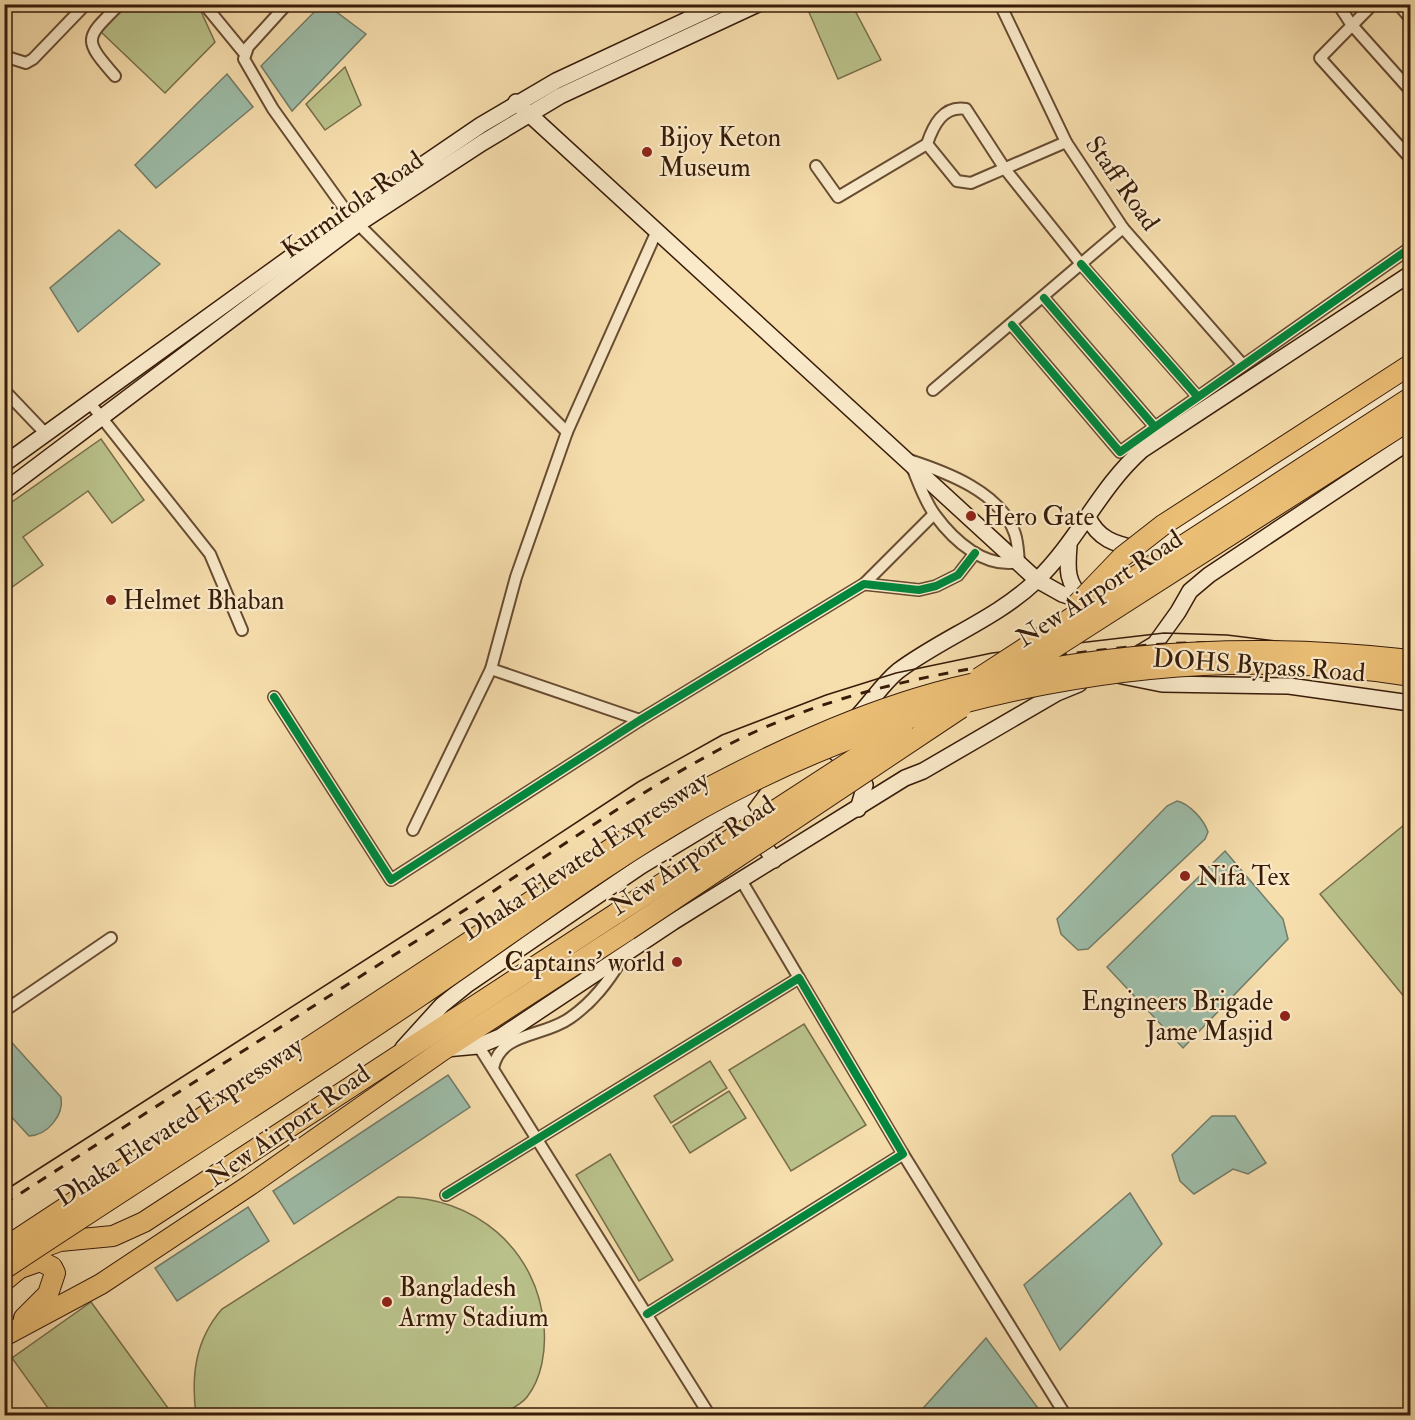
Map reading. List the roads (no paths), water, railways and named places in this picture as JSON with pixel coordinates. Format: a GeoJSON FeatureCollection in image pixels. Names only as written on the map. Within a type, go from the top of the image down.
{"type":"FeatureCollection","features":[{"type":"Feature","properties":{"kind":"highway"},"geometry":{"type":"LineString","coordinates":[[1057,626],[1122,557],[1155,530],[1410,365]]}},
{"type":"Feature","properties":{"kind":"highway","name":"New Airport Road"},"geometry":{"type":"LineString","coordinates":[[9,1273],[46,1246],[60,1241],[113,1236],[144,1222],[1410,398]]}},
{"type":"Feature","properties":{"kind":"highway","name":"New Airport Road"},"geometry":{"type":"LineString","coordinates":[[4,1335],[101,1284],[250,1185],[443,1050],[473,1039],[628,930],[1000,682],[1409,428]]}},
{"type":"Feature","properties":{"kind":"highway","name":"Dhaka Elevated Expressway"},"geometry":{"type":"LineString","coordinates":[[4,1248],[658,817],[724,779],[835,728],[952,688],[1042,670],[1118,659],[1220,650],[1309,650],[1410,660]]}},
{"type":"Feature","properties":{"kind":"highway","name":"Dhaka Elevated Expressway"},"geometry":{"type":"LineString","coordinates":[[9,1273],[672,825],[728,793],[836,744],[913,716],[999,693],[1072,680],[1200,667],[1254,665],[1341,669],[1410,676]]}},
{"type":"Feature","properties":{"kind":"highway"},"geometry":{"type":"LineString","coordinates":[[4,1335],[48,1294],[54,1282],[55,1273],[52,1268],[40,1261],[9,1273]]}},
{"type":"Feature","properties":{"kind":"main road","name":"Kurmitola Road"},"geometry":{"type":"LineString","coordinates":[[4,464],[354,220],[516,102],[693,10],[721,4]]}},
{"type":"Feature","properties":{"kind":"main road","name":"Kurmitola Road"},"geometry":{"type":"LineString","coordinates":[[4,491],[102,418],[354,220],[560,96],[758,4]]}},
{"type":"Feature","properties":{"kind":"main road"},"geometry":{"type":"LineString","coordinates":[[516,102],[656,233],[909,460],[1037,580],[1062,594],[1112,609],[1124,608],[1178,576]]}},
{"type":"Feature","properties":{"kind":"main road"},"geometry":{"type":"LineString","coordinates":[[393,1059],[442,1005],[468,984],[641,866],[738,806],[752,786],[764,775],[826,745],[862,712],[896,673],[931,649],[1008,604],[1037,580],[1069,546],[1106,487],[1142,450],[1410,274]]}},
{"type":"Feature","properties":{"kind":"main road"},"geometry":{"type":"LineString","coordinates":[[1151,552],[1410,381]]}},
{"type":"Feature","properties":{"kind":"main road"},"geometry":{"type":"LineString","coordinates":[[473,1039],[500,1037],[626,953],[905,778],[931,766],[1057,693],[1104,673],[1155,644],[1190,591],[1275,531],[1409,428]]}},
{"type":"Feature","properties":{"kind":"main road"},"geometry":{"type":"LineString","coordinates":[[1243,492],[1243,506],[1252,518],[1264,527],[1275,531]]}},
{"type":"Feature","properties":{"kind":"main road"},"geometry":{"type":"LineString","coordinates":[[1210,514],[1224,515],[1240,535],[1238,555]]}},
{"type":"Feature","properties":{"kind":"main road"},"geometry":{"type":"LineString","coordinates":[[1088,517],[1101,537],[1151,552],[1178,576],[1190,591]]}},
{"type":"Feature","properties":{"kind":"main road"},"geometry":{"type":"LineString","coordinates":[[1069,546],[1067,576],[1077,593],[1088,602]]}},
{"type":"Feature","properties":{"kind":"main road","name":"DOHS Bypass Road"},"geometry":{"type":"LineString","coordinates":[[1104,673],[1162,684],[1289,686],[1410,703]]}},
{"type":"Feature","properties":{"kind":"main road"},"geometry":{"type":"LineString","coordinates":[[862,712],[858,724],[858,735],[873,760],[884,773],[905,778]]}},
{"type":"Feature","properties":{"kind":"main road"},"geometry":{"type":"LineString","coordinates":[[826,745],[854,767],[865,784],[858,809]]}},
{"type":"Feature","properties":{"kind":"main road"},"geometry":{"type":"LineString","coordinates":[[738,806],[774,860]]}},
{"type":"Feature","properties":{"kind":"street"},"geometry":{"type":"LineString","coordinates":[[4,57],[26,63],[33,60],[86,4]]}},
{"type":"Feature","properties":{"kind":"street"},"geometry":{"type":"LineString","coordinates":[[115,76],[92,49],[91,38],[96,28],[120,4]]}},
{"type":"Feature","properties":{"kind":"street"},"geometry":{"type":"LineString","coordinates":[[204,4],[244,54],[244,59],[273,108],[354,220],[567,432]]}},
{"type":"Feature","properties":{"kind":"street"},"geometry":{"type":"LineString","coordinates":[[244,54],[287,4]]}},
{"type":"Feature","properties":{"kind":"street","name":"Staff Road"},"geometry":{"type":"LineString","coordinates":[[1000,4],[1066,142],[1123,228],[1243,365]]}},
{"type":"Feature","properties":{"kind":"street"},"geometry":{"type":"LineString","coordinates":[[1338,4],[1352,25],[1410,90]]}},
{"type":"Feature","properties":{"kind":"street"},"geometry":{"type":"LineString","coordinates":[[1373,4],[1320,58],[1410,158]]}},
{"type":"Feature","properties":{"kind":"street"},"geometry":{"type":"LineString","coordinates":[[1398,4],[1410,18]]}},
{"type":"Feature","properties":{"kind":"street"},"geometry":{"type":"LineString","coordinates":[[816,166],[838,197],[841,196],[927,144],[935,122],[942,115],[958,108],[966,110],[1005,169],[1081,264],[1198,397],[1410,248]]}},
{"type":"Feature","properties":{"kind":"street"},"geometry":{"type":"LineString","coordinates":[[927,144],[957,181],[963,184],[1005,169],[1066,142]]}},
{"type":"Feature","properties":{"kind":"street"},"geometry":{"type":"LineString","coordinates":[[933,390],[1044,298],[1123,228]]}},
{"type":"Feature","properties":{"kind":"street"},"geometry":{"type":"LineString","coordinates":[[413,830],[491,669],[516,577],[567,432],[656,233]]}},
{"type":"Feature","properties":{"kind":"street"},"geometry":{"type":"LineString","coordinates":[[1044,298],[1155,427],[1198,397],[1144,335]]}},
{"type":"Feature","properties":{"kind":"street"},"geometry":{"type":"LineString","coordinates":[[1012,325],[1120,452],[1155,427],[1089,350]]}},
{"type":"Feature","properties":{"kind":"street"},"geometry":{"type":"LineString","coordinates":[[4,390],[46,434]]}},
{"type":"Feature","properties":{"kind":"street"},"geometry":{"type":"LineString","coordinates":[[90,403],[210,554],[242,630]]}},
{"type":"Feature","properties":{"kind":"street"},"geometry":{"type":"LineString","coordinates":[[909,460],[948,473],[981,493],[1012,526],[1019,562],[1000,564],[975,553],[953,536],[934,514],[909,460]]}},
{"type":"Feature","properties":{"kind":"street"},"geometry":{"type":"LineString","coordinates":[[274,697],[391,880],[639,720],[864,584],[934,514]]}},
{"type":"Feature","properties":{"kind":"street"},"geometry":{"type":"LineString","coordinates":[[864,584],[919,590],[936,586],[958,575],[975,553]]}},
{"type":"Feature","properties":{"kind":"street"},"geometry":{"type":"LineString","coordinates":[[491,669],[639,720]]}},
{"type":"Feature","properties":{"kind":"street"},"geometry":{"type":"LineString","coordinates":[[741,880],[903,1154],[1066,1416]]}},
{"type":"Feature","properties":{"kind":"street"},"geometry":{"type":"LineString","coordinates":[[4,1011],[111,938]]}},
{"type":"Feature","properties":{"kind":"street"},"geometry":{"type":"LineString","coordinates":[[473,1039],[507,1043],[549,1029],[582,1009],[607,984],[626,953]]}},
{"type":"Feature","properties":{"kind":"street"},"geometry":{"type":"LineString","coordinates":[[446,1194],[537,1136],[799,978]]}},
{"type":"Feature","properties":{"kind":"street"},"geometry":{"type":"LineString","coordinates":[[473,1039],[537,1136],[710,1416]]}},
{"type":"Feature","properties":{"kind":"street"},"geometry":{"type":"LineString","coordinates":[[493,1068],[496,1055],[507,1043]]}},
{"type":"Feature","properties":{"kind":"street"},"geometry":{"type":"LineString","coordinates":[[647,1314],[903,1154]]}},
{"type":"Feature","properties":{"kind":"tram line"},"geometry":{"type":"LineString","coordinates":[[4,1191],[440,912],[638,782],[722,735],[826,695],[896,673],[992,653],[1164,633],[1227,635],[1333,648],[1410,664]]}},
{"type":"Feature","properties":{"kind":"railway"},"geometry":{"type":"LineString","coordinates":[[4,1204],[440,926],[651,788],[724,747],[805,711],[888,686],[931,676],[1082,652],[1163,644],[1225,643],[1272,647],[1341,658],[1410,673]]}},
{"type":"Feature","properties":{"kind":"place","name":"Bijoy Keton Museum"},"geometry":{"type":"Point","coordinates":[647,152]}},
{"type":"Feature","properties":{"kind":"place","name":"Hero Gate"},"geometry":{"type":"Point","coordinates":[971,516]}},
{"type":"Feature","properties":{"kind":"place","name":"Helmet Bhaban"},"geometry":{"type":"Point","coordinates":[111,600]}},
{"type":"Feature","properties":{"kind":"place","name":"Nifa Tex"},"geometry":{"type":"Point","coordinates":[1185,876]}},
{"type":"Feature","properties":{"kind":"place","name":"Captains' world"},"geometry":{"type":"Point","coordinates":[677,962]}},
{"type":"Feature","properties":{"kind":"place","name":"Engineers Brigade Jame Masjid"},"geometry":{"type":"Point","coordinates":[1285,1016]}},
{"type":"Feature","properties":{"kind":"place","name":"Bangladesh Army Stadium"},"geometry":{"type":"Point","coordinates":[387,1302]}}]}
